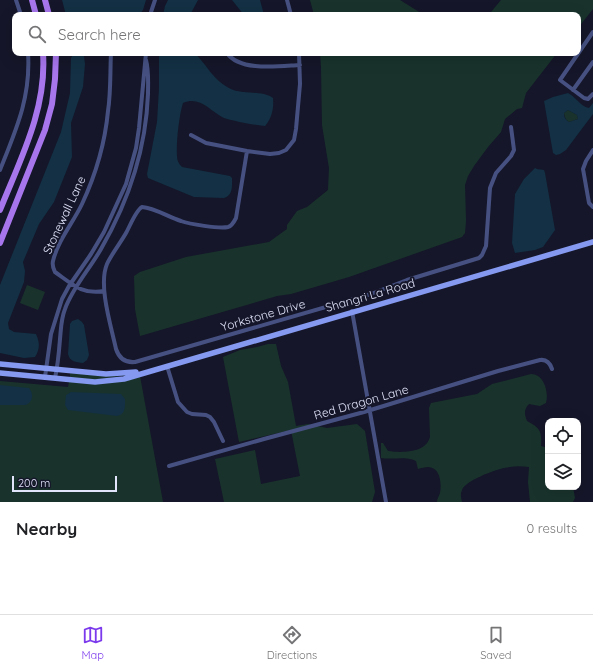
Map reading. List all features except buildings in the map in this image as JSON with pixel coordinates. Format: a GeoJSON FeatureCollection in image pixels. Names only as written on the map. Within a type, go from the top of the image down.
{"type":"FeatureCollection","features":[{"type":"Feature","properties":{"kind":"main road"},"geometry":{"type":"LineString","coordinates":[[32,0],[35,12]]}},
{"type":"Feature","properties":{"kind":"main road"},"geometry":{"type":"LineString","coordinates":[[45,0],[48,12]]}},
{"type":"Feature","properties":{"kind":"main road"},"geometry":{"type":"LineString","coordinates":[[0,210],[20,163],[38,110],[42,84],[43,56]]}},
{"type":"Feature","properties":{"kind":"main road"},"geometry":{"type":"LineString","coordinates":[[0,243],[34,157],[52,104],[56,56]]}},
{"type":"Feature","properties":{"kind":"street"},"geometry":{"type":"LineString","coordinates":[[16,0],[21,12]]}},
{"type":"Feature","properties":{"kind":"street"},"geometry":{"type":"LineString","coordinates":[[151,12],[155,0]]}},
{"type":"Feature","properties":{"kind":"street"},"geometry":{"type":"LineString","coordinates":[[287,0],[290,12]]}},
{"type":"Feature","properties":{"kind":"street"},"geometry":{"type":"LineString","coordinates":[[581,49],[593,32]]}},
{"type":"Feature","properties":{"kind":"street"},"geometry":{"type":"LineString","coordinates":[[0,170],[22,115],[28,78],[28,56]]}},
{"type":"Feature","properties":{"kind":"street","name":"Stonewall Lane"},"geometry":{"type":"LineString","coordinates":[[70,283],[55,272],[52,262],[62,239],[82,204],[100,157],[109,110],[111,56]]}},
{"type":"Feature","properties":{"kind":"street"},"geometry":{"type":"LineString","coordinates":[[231,56],[238,63],[251,65],[268,67],[300,65]]}},
{"type":"Feature","properties":{"kind":"street"},"geometry":{"type":"LineString","coordinates":[[191,135],[206,143],[247,151],[275,154],[286,150],[295,137],[296,130],[300,84],[299,56]]}},
{"type":"Feature","properties":{"kind":"street"},"geometry":{"type":"LineString","coordinates":[[576,56],[560,80],[584,98],[588,99],[593,94]]}},
{"type":"Feature","properties":{"kind":"street"},"geometry":{"type":"LineString","coordinates":[[46,377],[50,340],[60,305],[70,283],[91,254],[104,232],[126,184],[136,148],[146,58]]}},
{"type":"Feature","properties":{"kind":"street"},"geometry":{"type":"LineString","coordinates":[[55,378],[64,309],[76,286],[100,250],[112,228],[133,179],[146,117],[148,66],[146,58]]}},
{"type":"Feature","properties":{"kind":"street"},"geometry":{"type":"LineString","coordinates":[[573,90],[593,62]]}},
{"type":"Feature","properties":{"kind":"street","name":"Yorkstone Drive"},"geometry":{"type":"LineString","coordinates":[[247,151],[234,222],[228,227],[194,224],[180,221],[146,207],[139,209],[107,264],[104,275],[104,291],[117,353],[121,358],[130,363],[371,294],[407,280],[479,258],[485,250],[491,182],[514,150],[511,127]]}},
{"type":"Feature","properties":{"kind":"street"},"geometry":{"type":"LineString","coordinates":[[593,150],[583,169],[589,202],[593,207]]}},
{"type":"Feature","properties":{"kind":"street","name":"Shangri La Road"},"geometry":{"type":"LineString","coordinates":[[0,373],[74,381],[110,381],[124,379],[352,311],[593,242]]}},
{"type":"Feature","properties":{"kind":"street"},"geometry":{"type":"LineString","coordinates":[[70,283],[88,292],[104,291]]}},
{"type":"Feature","properties":{"kind":"street"},"geometry":{"type":"LineString","coordinates":[[352,311],[386,502]]}},
{"type":"Feature","properties":{"kind":"street"},"geometry":{"type":"LineString","coordinates":[[50,340],[60,341]]}},
{"type":"Feature","properties":{"kind":"street"},"geometry":{"type":"LineString","coordinates":[[49,353],[59,354]]}},
{"type":"Feature","properties":{"kind":"street","name":"Red Dragon Lane"},"geometry":{"type":"LineString","coordinates":[[169,466],[540,360],[550,363],[552,369]]}},
{"type":"Feature","properties":{"kind":"street","name":"Shangri La Road"},"geometry":{"type":"LineString","coordinates":[[0,364],[106,374],[152,371]]}},
{"type":"Feature","properties":{"kind":"street"},"geometry":{"type":"LineString","coordinates":[[167,366],[178,402],[187,412],[210,417],[223,440]]}},
{"type":"Feature","properties":{"kind":"green space"},"geometry":{"type":"Polygon","coordinates":[[[310,0],[400,0],[419,12],[313,12],[310,0]]]}},
{"type":"Feature","properties":{"kind":"green space"},"geometry":{"type":"Polygon","coordinates":[[[501,0],[593,0],[593,9],[581,24],[581,12],[491,12],[501,0]]]}},
{"type":"Feature","properties":{"kind":"green space"},"geometry":{"type":"Polygon","coordinates":[[[320,56],[555,56],[526,93],[522,108],[517,109],[505,119],[501,132],[488,147],[468,176],[465,185],[465,233],[462,237],[349,277],[291,294],[277,296],[140,336],[135,309],[134,276],[140,272],[186,257],[269,242],[287,229],[287,225],[297,211],[307,207],[328,190],[329,168],[322,125],[320,56]]]}},
{"type":"Feature","properties":{"kind":"green space"},"geometry":{"type":"Polygon","coordinates":[[[568,110],[577,115],[578,119],[569,122],[565,118],[564,113],[568,110]]]}},
{"type":"Feature","properties":{"kind":"green space"},"geometry":{"type":"Polygon","coordinates":[[[27,285],[45,292],[38,310],[20,303],[27,285]]]}},
{"type":"Feature","properties":{"kind":"green space"},"geometry":{"type":"Polygon","coordinates":[[[268,344],[276,344],[281,366],[288,382],[296,426],[308,424],[327,428],[357,424],[365,431],[375,492],[372,502],[224,502],[215,459],[255,450],[261,484],[300,476],[291,430],[239,442],[223,357],[240,350],[268,344]]]}},
{"type":"Feature","properties":{"kind":"green space"},"geometry":{"type":"Polygon","coordinates":[[[70,372],[106,376],[128,375],[95,380],[70,378],[70,372]]]}},
{"type":"Feature","properties":{"kind":"green space"},"geometry":{"type":"Polygon","coordinates":[[[531,374],[536,375],[542,380],[547,394],[546,403],[540,406],[529,404],[525,410],[525,414],[527,421],[539,430],[541,446],[545,447],[545,490],[574,490],[575,498],[573,502],[530,502],[528,482],[529,467],[520,466],[499,469],[487,473],[468,483],[462,490],[462,502],[437,502],[441,485],[438,473],[435,470],[428,467],[418,469],[416,461],[403,458],[381,458],[381,443],[383,443],[388,451],[406,452],[419,449],[428,442],[430,437],[429,408],[431,403],[477,394],[492,384],[531,374]]]}},
{"type":"Feature","properties":{"kind":"green space"},"geometry":{"type":"Polygon","coordinates":[[[140,376],[163,502],[0,502],[0,381],[68,387],[69,382],[140,376]]]}},
{"type":"Feature","properties":{"kind":"water"},"geometry":{"type":"Polygon","coordinates":[[[62,0],[146,0],[141,12],[65,12],[62,0]]]}},
{"type":"Feature","properties":{"kind":"water"},"geometry":{"type":"Polygon","coordinates":[[[168,0],[198,0],[192,12],[164,12],[168,0]]]}},
{"type":"Feature","properties":{"kind":"water"},"geometry":{"type":"Polygon","coordinates":[[[232,0],[260,0],[263,12],[242,12],[232,0]]]}},
{"type":"Feature","properties":{"kind":"water"},"geometry":{"type":"Polygon","coordinates":[[[72,56],[84,56],[85,64],[83,87],[71,123],[72,157],[54,202],[39,224],[23,262],[25,271],[24,282],[8,323],[9,329],[14,332],[36,334],[39,346],[37,354],[35,357],[24,358],[0,353],[0,285],[61,132],[70,93],[72,56]]]}},
{"type":"Feature","properties":{"kind":"water"},"geometry":{"type":"Polygon","coordinates":[[[159,56],[197,56],[219,81],[231,89],[241,92],[263,94],[273,98],[272,113],[265,126],[243,123],[222,117],[204,105],[194,101],[183,103],[177,137],[178,162],[182,167],[230,176],[232,178],[232,184],[230,193],[227,197],[194,197],[148,178],[147,174],[157,122],[159,56]]]}},
{"type":"Feature","properties":{"kind":"water"},"geometry":{"type":"Polygon","coordinates":[[[568,93],[586,107],[589,108],[593,103],[593,114],[566,150],[556,155],[553,153],[544,101],[568,93]],[[568,110],[564,113],[565,118],[569,122],[578,119],[577,115],[568,110]]]}},
{"type":"Feature","properties":{"kind":"water"},"geometry":{"type":"Polygon","coordinates":[[[535,168],[544,170],[545,173],[555,230],[543,247],[535,250],[515,253],[512,243],[515,194],[524,179],[535,168]]]}},
{"type":"Feature","properties":{"kind":"water"},"geometry":{"type":"Polygon","coordinates":[[[78,319],[84,325],[89,355],[87,360],[83,363],[72,360],[68,354],[70,324],[72,321],[78,319]]]}},
{"type":"Feature","properties":{"kind":"water"},"geometry":{"type":"Polygon","coordinates":[[[0,385],[29,388],[32,393],[32,398],[28,404],[25,405],[0,405],[0,385]]]}},
{"type":"Feature","properties":{"kind":"water"},"geometry":{"type":"Polygon","coordinates":[[[71,392],[121,394],[125,399],[123,412],[117,416],[68,410],[65,405],[66,395],[71,392]]]}}]}
